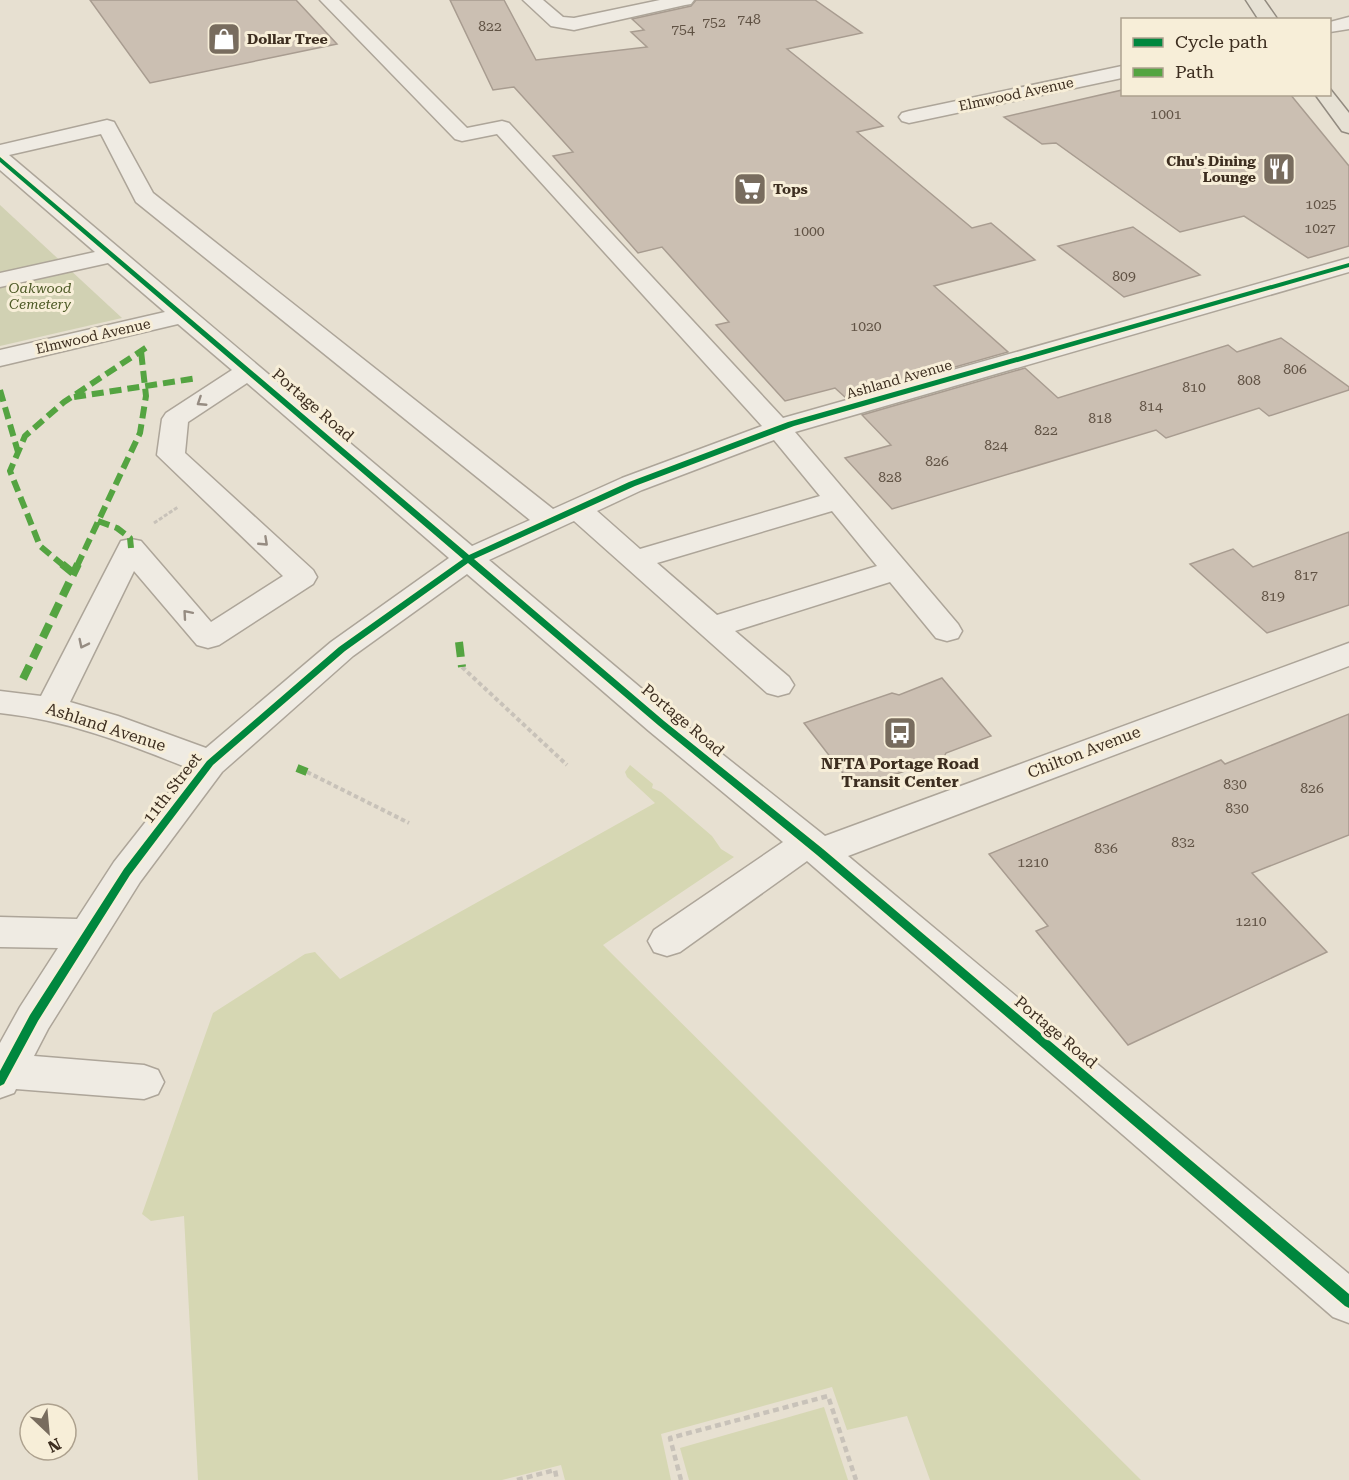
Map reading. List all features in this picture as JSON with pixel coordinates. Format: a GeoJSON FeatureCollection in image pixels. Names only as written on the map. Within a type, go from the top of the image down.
{"type":"FeatureCollection","features":[{"type":"Feature","properties":{"kind":"main road"},"geometry":{"type":"LineString","coordinates":[[1255,0],[1268,18]]}},
{"type":"Feature","properties":{"kind":"main road"},"geometry":{"type":"LineString","coordinates":[[1326,96],[1349,127]]}},
{"type":"Feature","properties":{"kind":"street"},"geometry":{"type":"LineString","coordinates":[[329,0],[462,135],[502,127],[779,429],[947,631]]}},
{"type":"Feature","properties":{"kind":"street"},"geometry":{"type":"LineString","coordinates":[[532,0],[558,22],[574,24],[686,0]]}},
{"type":"Feature","properties":{"kind":"street"},"geometry":{"type":"LineString","coordinates":[[1331,26],[1349,22]]}},
{"type":"Feature","properties":{"kind":"street","name":"Elmwood Avenue"},"geometry":{"type":"LineString","coordinates":[[909,117],[1121,72]]}},
{"type":"Feature","properties":{"kind":"street"},"geometry":{"type":"LineString","coordinates":[[0,151],[107,126],[144,197],[550,521]]}},
{"type":"Feature","properties":{"kind":"street","name":"Portage Road"},"geometry":{"type":"LineString","coordinates":[[0,159],[661,723],[815,847],[1349,1302]]}},
{"type":"Feature","properties":{"kind":"street"},"geometry":{"type":"LineString","coordinates":[[0,280],[114,255]]}},
{"type":"Feature","properties":{"kind":"street","name":"Ashland Avenue"},"geometry":{"type":"LineString","coordinates":[[470,558],[632,484],[779,429],[1349,265]]}},
{"type":"Feature","properties":{"kind":"street","name":"Elmwood Avenue"},"geometry":{"type":"LineString","coordinates":[[0,358],[185,315]]}},
{"type":"Feature","properties":{"kind":"street"},"geometry":{"type":"LineString","coordinates":[[51,709],[131,548],[208,638],[302,577],[171,455],[175,419],[250,370]]}},
{"type":"Feature","properties":{"kind":"street"},"geometry":{"type":"LineString","coordinates":[[635,560],[838,500]]}},
{"type":"Feature","properties":{"kind":"street"},"geometry":{"type":"LineString","coordinates":[[578,509],[778,685]]}},
{"type":"Feature","properties":{"kind":"street","name":"11th Street"},"geometry":{"type":"LineString","coordinates":[[2,1076],[34,1018],[127,872],[210,763],[342,649],[470,558]]}},
{"type":"Feature","properties":{"kind":"street"},"geometry":{"type":"LineString","coordinates":[[713,627],[897,570]]}},
{"type":"Feature","properties":{"kind":"street","name":"Chilton Avenue"},"geometry":{"type":"LineString","coordinates":[[667,941],[815,847],[1349,654]]}},
{"type":"Feature","properties":{"kind":"street","name":"Ashland Avenue"},"geometry":{"type":"LineString","coordinates":[[0,702],[33,704],[51,709],[140,736],[210,763]]}},
{"type":"Feature","properties":{"kind":"street"},"geometry":{"type":"LineString","coordinates":[[0,932],[88,934]]}},
{"type":"Feature","properties":{"kind":"street"},"geometry":{"type":"LineString","coordinates":[[2,1076],[144,1082]]}},
{"type":"Feature","properties":{"kind":"path"},"geometry":{"type":"LineString","coordinates":[[149,525],[206,489]]}},
{"type":"Feature","properties":{"kind":"path"},"geometry":{"type":"LineString","coordinates":[[462,667],[567,765]]}},
{"type":"Feature","properties":{"kind":"path"},"geometry":{"type":"LineString","coordinates":[[306,772],[409,823]]}},
{"type":"Feature","properties":{"kind":"path"},"geometry":{"type":"LineString","coordinates":[[681,1480],[670,1438],[828,1395],[856,1480]]}},
{"type":"Feature","properties":{"kind":"path"},"geometry":{"type":"LineString","coordinates":[[517,1480],[555,1470],[557,1480]]}},
{"type":"Feature","properties":{"kind":"green space","name":"Oakwood Cemetery"},"geometry":{"type":"Polygon","coordinates":[[[0,205],[122,318],[0,346],[0,205]]]}},
{"type":"Feature","properties":{"kind":"green space"},"geometry":{"type":"Polygon","coordinates":[[[630,765],[653,784],[652,788],[661,792],[712,836],[721,849],[734,857],[603,945],[1141,1480],[930,1480],[907,1416],[847,1430],[832,1387],[661,1434],[671,1480],[565,1480],[561,1465],[502,1480],[198,1480],[184,1216],[151,1221],[142,1214],[213,1013],[305,954],[315,952],[340,979],[655,803],[627,777],[625,772],[630,765]]]}},
{"type":"Feature","properties":{"kind":"green space"},"geometry":{"type":"Polygon","coordinates":[[[824,1407],[848,1480],[689,1480],[680,1448],[824,1407]]]}},
{"type":"Feature","properties":{"kind":"building"},"geometry":{"type":"Polygon","coordinates":[[[90,0],[296,0],[337,44],[150,83],[90,0]]]}},
{"type":"Feature","properties":{"kind":"building"},"geometry":{"type":"Polygon","coordinates":[[[450,0],[504,0],[536,60],[647,47],[631,32],[644,30],[632,19],[691,6],[696,0],[815,0],[862,33],[787,49],[883,126],[857,132],[972,228],[991,223],[1035,260],[934,286],[1008,352],[846,398],[835,388],[785,401],[716,325],[729,322],[662,247],[638,253],[553,156],[573,152],[514,87],[493,90],[450,0]]]}},
{"type":"Feature","properties":{"kind":"building"},"geometry":{"type":"Polygon","coordinates":[[[1121,90],[1121,96],[1292,96],[1349,166],[1349,246],[1308,258],[1244,216],[1180,232],[1056,143],[1042,144],[1004,117],[1121,90]]]}},
{"type":"Feature","properties":{"kind":"building"},"geometry":{"type":"Polygon","coordinates":[[[1133,227],[1200,275],[1124,297],[1058,246],[1133,227]]]}},
{"type":"Feature","properties":{"kind":"building"},"geometry":{"type":"Polygon","coordinates":[[[1281,338],[1349,387],[1349,390],[1269,416],[1259,408],[1166,438],[1156,430],[892,509],[845,458],[891,445],[862,415],[1025,368],[1058,398],[1228,345],[1237,352],[1281,338]]]}},
{"type":"Feature","properties":{"kind":"building"},"geometry":{"type":"Polygon","coordinates":[[[1349,532],[1349,605],[1267,633],[1190,564],[1233,549],[1253,567],[1349,532]]]}},
{"type":"Feature","properties":{"kind":"building","name":"NFTA Portage Road Transit Center"},"geometry":{"type":"Polygon","coordinates":[[[942,678],[991,736],[946,753],[944,757],[863,786],[849,781],[804,723],[892,693],[899,695],[942,678]]]}},
{"type":"Feature","properties":{"kind":"building"},"geometry":{"type":"Polygon","coordinates":[[[1349,714],[1349,835],[1252,873],[1327,952],[1128,1045],[1036,931],[1048,926],[989,854],[1221,760],[1225,764],[1349,714]]]}},
{"type":"Feature","properties":{"kind":"marked path"},"geometry":{"type":"LineString","coordinates":[[73,573],[40,546],[10,471],[25,436],[64,402],[150,345]]}},
{"type":"Feature","properties":{"kind":"marked path"},"geometry":{"type":"LineString","coordinates":[[23,679],[140,433],[146,396],[141,351]]}},
{"type":"Feature","properties":{"kind":"marked path"},"geometry":{"type":"LineString","coordinates":[[74,397],[198,378]]}},
{"type":"Feature","properties":{"kind":"marked path"},"geometry":{"type":"LineString","coordinates":[[0,390],[18,452]]}},
{"type":"Feature","properties":{"kind":"marked path"},"geometry":{"type":"LineString","coordinates":[[98,521],[117,528],[130,538],[131,548]]}},
{"type":"Feature","properties":{"kind":"marked path"},"geometry":{"type":"LineString","coordinates":[[459,642],[462,667]]}},
{"type":"Feature","properties":{"kind":"marked path"},"geometry":{"type":"LineString","coordinates":[[297,768],[307,772]]}},
{"type":"Feature","properties":{"kind":"cycle path"},"geometry":{"type":"LineString","coordinates":[[0,159],[661,723],[820,852],[1349,1302]]}},
{"type":"Feature","properties":{"kind":"cycle path"},"geometry":{"type":"LineString","coordinates":[[0,1081],[34,1018],[127,872],[210,763],[342,649],[470,558],[632,484],[791,424],[1349,265]]}},
{"type":"Feature","properties":{"kind":"place","name":"Dollar Tree"},"geometry":{"type":"Point","coordinates":[224,39]}},
{"type":"Feature","properties":{"kind":"place","name":"Chu's Dining Lounge"},"geometry":{"type":"Point","coordinates":[1279,169]}},
{"type":"Feature","properties":{"kind":"place","name":"Tops"},"geometry":{"type":"Point","coordinates":[750,189]}},
{"type":"Feature","properties":{"kind":"place","name":"NFTA Portage Road Transit Center"},"geometry":{"type":"Point","coordinates":[900,733]}}]}
